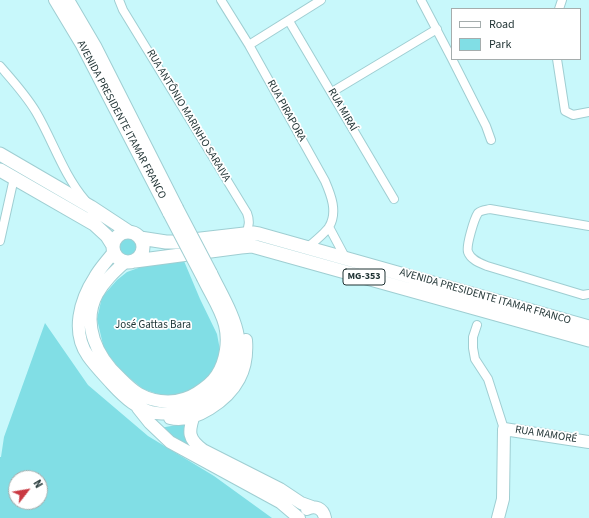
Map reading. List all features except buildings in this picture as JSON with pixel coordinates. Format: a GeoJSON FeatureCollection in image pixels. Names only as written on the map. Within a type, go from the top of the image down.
{"type":"FeatureCollection","features":[{"type":"Feature","properties":{"kind":"main road","name":"AVENIDA PRESIDENTE ITAMAR FRANCO"},"geometry":{"type":"LineString","coordinates":[[55,0],[173,210],[207,275],[225,323],[227,345],[219,371],[210,384],[186,398],[173,401],[154,400],[134,391],[110,368],[98,350],[92,334],[90,321],[96,295],[111,275],[130,262],[240,247],[252,246],[589,340]]}},
{"type":"Feature","properties":{"kind":"main road","name":"AVENIDA PRESIDENTE ITAMAR FRANCO"},"geometry":{"type":"LineString","coordinates":[[68,0],[95,46],[173,210]]}},
{"type":"Feature","properties":{"kind":"main road","name":"MG-353"},"geometry":{"type":"LineString","coordinates":[[0,154],[91,207],[135,235]]}},
{"type":"Feature","properties":{"kind":"main road"},"geometry":{"type":"LineString","coordinates":[[0,170],[94,224],[107,236],[116,257],[130,262],[141,255],[143,251],[143,246],[135,235],[120,233],[114,240],[113,248]]}},
{"type":"Feature","properties":{"kind":"main road","name":"AVENIDA PRESIDENTE ITAMAR FRANCO"},"geometry":{"type":"LineString","coordinates":[[135,235],[166,242],[175,242],[246,234],[259,234],[589,327]]}},
{"type":"Feature","properties":{"kind":"main road","name":"AVENIDA PRESIDENTE ITAMAR FRANCO"},"geometry":{"type":"LineString","coordinates":[[113,248],[89,286],[82,306],[79,319],[81,341],[87,355],[114,386],[144,410],[158,414],[165,414],[183,410],[202,402],[222,387],[233,370],[239,337],[234,322],[217,285],[207,275]]}},
{"type":"Feature","properties":{"kind":"main road"},"geometry":{"type":"LineString","coordinates":[[158,414],[172,418],[187,418],[203,412],[226,396],[239,378],[245,357],[245,339],[241,320],[234,307],[217,285]]}},
{"type":"Feature","properties":{"kind":"main road"},"geometry":{"type":"LineString","coordinates":[[136,405],[150,423],[170,442],[280,502],[299,518]]}},
{"type":"Feature","properties":{"kind":"main road"},"geometry":{"type":"LineString","coordinates":[[194,415],[190,430],[191,438],[199,447],[280,489],[301,503],[319,508],[325,518]]}},
{"type":"Feature","properties":{"kind":"main road"},"geometry":{"type":"LineString","coordinates":[[498,518],[503,499],[504,428]]}},
{"type":"Feature","properties":{"kind":"main road","name":"RUA MAMORÉ"},"geometry":{"type":"LineString","coordinates":[[504,428],[589,442]]}},
{"type":"Feature","properties":{"kind":"main road"},"geometry":{"type":"LineString","coordinates":[[303,518],[306,510],[312,507]]}},
{"type":"Feature","properties":{"kind":"street","name":"RUA ANTÔNIO MARINHO SARAIVA"},"geometry":{"type":"LineString","coordinates":[[119,0],[123,10],[247,213],[249,226],[246,234]]}},
{"type":"Feature","properties":{"kind":"street","name":"RUA PIRAPORA"},"geometry":{"type":"LineString","coordinates":[[221,0],[249,46],[325,181],[334,208],[329,227]]}},
{"type":"Feature","properties":{"kind":"street"},"geometry":{"type":"LineString","coordinates":[[421,0],[451,57]]}},
{"type":"Feature","properties":{"kind":"street"},"geometry":{"type":"LineString","coordinates":[[249,46],[319,1]]}},
{"type":"Feature","properties":{"kind":"street","name":"RUA MIRAÍ"},"geometry":{"type":"LineString","coordinates":[[289,21],[394,199]]}},
{"type":"Feature","properties":{"kind":"street"},"geometry":{"type":"LineString","coordinates":[[332,92],[437,29]]}},
{"type":"Feature","properties":{"kind":"street"},"geometry":{"type":"LineString","coordinates":[[453,60],[486,126],[491,140]]}},
{"type":"Feature","properties":{"kind":"street"},"geometry":{"type":"LineString","coordinates":[[557,60],[565,110],[569,114],[573,115],[589,112]]}},
{"type":"Feature","properties":{"kind":"street"},"geometry":{"type":"LineString","coordinates":[[0,66],[18,86],[36,113],[74,187],[91,207]]}},
{"type":"Feature","properties":{"kind":"street"},"geometry":{"type":"LineString","coordinates":[[0,241],[14,178]]}},
{"type":"Feature","properties":{"kind":"street"},"geometry":{"type":"LineString","coordinates":[[589,226],[490,209],[479,212],[475,218],[467,251],[471,258],[478,263],[583,295],[589,294]]}},
{"type":"Feature","properties":{"kind":"street"},"geometry":{"type":"LineString","coordinates":[[308,247],[329,227],[345,257]]}},
{"type":"Feature","properties":{"kind":"street"},"geometry":{"type":"LineString","coordinates":[[477,325],[473,338],[475,359],[488,379],[504,428]]}},
{"type":"Feature","properties":{"kind":"green space"},"geometry":{"type":"Polygon","coordinates":[[[129,236],[137,239],[140,247],[137,255],[129,258],[121,255],[118,247],[121,239],[129,236]]]}},
{"type":"Feature","properties":{"kind":"green space","name":"José Gattas Bara"},"geometry":{"type":"Polygon","coordinates":[[[184,261],[217,334],[220,350],[217,366],[210,377],[186,394],[163,396],[143,389],[121,371],[104,349],[97,319],[102,297],[117,280],[127,272],[141,267],[184,261]]]}},
{"type":"Feature","properties":{"kind":"green space"},"geometry":{"type":"Polygon","coordinates":[[[45,323],[88,385],[148,436],[214,476],[272,518],[0,518],[1,457],[4,437],[45,323]]]}},
{"type":"Feature","properties":{"kind":"green space"},"geometry":{"type":"Polygon","coordinates":[[[188,423],[188,438],[301,507],[297,510],[172,441],[160,428],[188,423]]]}}]}
